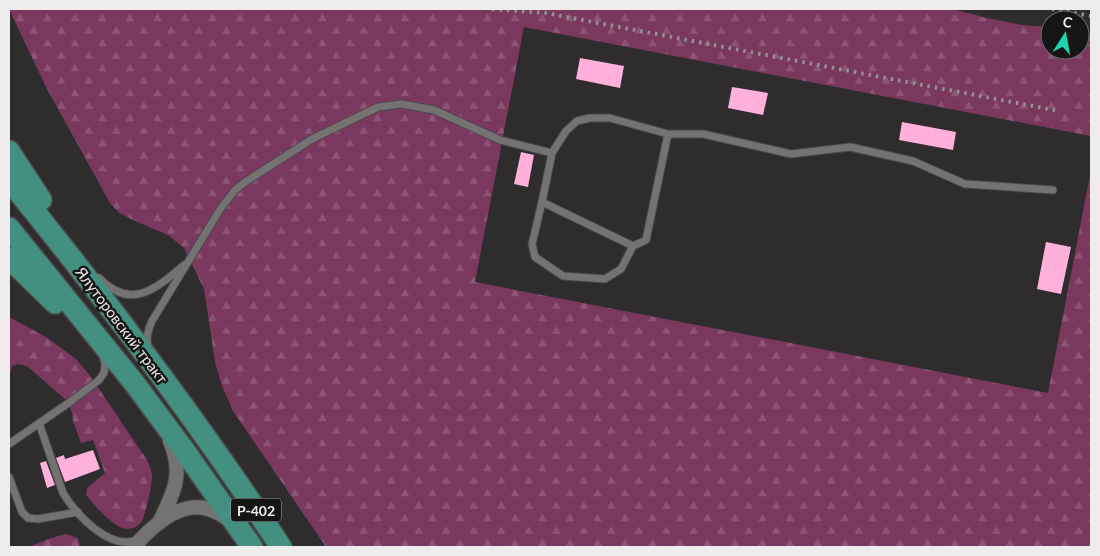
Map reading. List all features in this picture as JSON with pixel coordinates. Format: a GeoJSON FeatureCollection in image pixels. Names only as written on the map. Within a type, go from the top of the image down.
{"type":"FeatureCollection","features":[{"type":"Feature","properties":{"kind":"main road"},"geometry":{"type":"LineString","coordinates":[[9,151],[87,266],[114,314]]}},
{"type":"Feature","properties":{"kind":"main road","name":"Ялуторовский тракт"},"geometry":{"type":"LineString","coordinates":[[9,180],[114,314],[232,473]]}},
{"type":"Feature","properties":{"kind":"main road"},"geometry":{"type":"LineString","coordinates":[[28,203],[87,266]]}},
{"type":"Feature","properties":{"kind":"main road","name":"Ялуторовский тракт"},"geometry":{"type":"LineString","coordinates":[[9,228],[135,384],[237,525]]}},
{"type":"Feature","properties":{"kind":"main road"},"geometry":{"type":"LineString","coordinates":[[9,258],[54,302],[94,333]]}},
{"type":"Feature","properties":{"kind":"main road","name":"Р-402"},"geometry":{"type":"LineString","coordinates":[[232,473],[281,547]]}},
{"type":"Feature","properties":{"kind":"main road","name":"Р-402"},"geometry":{"type":"LineString","coordinates":[[237,525],[252,547]]}},
{"type":"Feature","properties":{"kind":"street"},"geometry":{"type":"LineString","coordinates":[[159,523],[170,501],[177,471],[176,458],[161,419]]}},
{"type":"Feature","properties":{"kind":"street"},"geometry":{"type":"LineString","coordinates":[[138,543],[159,523],[183,510],[194,507],[206,508],[216,512],[237,525]]}},
{"type":"Feature","properties":{"kind":"lane"},"geometry":{"type":"LineString","coordinates":[[232,473],[200,419],[151,352],[147,341],[152,320],[234,191],[312,139],[378,107],[402,104],[434,110],[500,140],[552,152]]}},
{"type":"Feature","properties":{"kind":"lane"},"geometry":{"type":"LineString","coordinates":[[668,134],[646,240],[633,246],[621,269],[605,280],[564,276],[535,257],[532,244],[552,152],[566,130],[577,121],[590,118],[610,118],[668,134],[703,134],[791,154],[850,147],[913,161],[965,184],[1053,190]]}},
{"type":"Feature","properties":{"kind":"lane"},"geometry":{"type":"LineString","coordinates":[[542,202],[633,246]]}},
{"type":"Feature","properties":{"kind":"lane"},"geometry":{"type":"LineString","coordinates":[[87,266],[112,290],[136,295],[161,284],[190,260]]}},
{"type":"Feature","properties":{"kind":"lane"},"geometry":{"type":"LineString","coordinates":[[9,444],[77,397],[102,377],[105,364],[94,333]]}},
{"type":"Feature","properties":{"kind":"lane"},"geometry":{"type":"LineString","coordinates":[[39,424],[63,493],[69,503],[95,529],[108,537],[121,542],[138,543]]}},
{"type":"Feature","properties":{"kind":"lane"},"geometry":{"type":"LineString","coordinates":[[9,477],[22,512],[28,518],[38,519],[78,512]]}},
{"type":"Feature","properties":{"kind":"green space"},"geometry":{"type":"Polygon","coordinates":[[[9,9],[952,9],[1022,25],[1040,26],[1040,60],[1090,60],[1091,33],[1091,136],[524,27],[475,282],[1048,393],[1091,170],[1091,547],[326,547],[233,411],[222,386],[215,362],[204,289],[184,248],[168,235],[118,212],[110,203],[46,87],[9,9]]]}},
{"type":"Feature","properties":{"kind":"green space"},"geometry":{"type":"Polygon","coordinates":[[[9,317],[46,337],[76,359],[91,377],[147,460],[152,473],[151,484],[143,518],[133,528],[129,529],[118,526],[105,516],[86,495],[87,488],[105,473],[93,440],[81,443],[73,421],[72,412],[66,400],[24,365],[12,366],[9,378],[9,317]]]}},
{"type":"Feature","properties":{"kind":"green space"},"geometry":{"type":"Polygon","coordinates":[[[66,534],[78,538],[80,547],[29,547],[51,538],[66,534]]]}},
{"type":"Feature","properties":{"kind":"building"},"geometry":{"type":"Polygon","coordinates":[[[580,58],[624,66],[620,88],[576,79],[580,58]]]}},
{"type":"Feature","properties":{"kind":"building"},"geometry":{"type":"Polygon","coordinates":[[[732,87],[768,93],[763,115],[728,108],[732,87]]]}},
{"type":"Feature","properties":{"kind":"building"},"geometry":{"type":"Polygon","coordinates":[[[902,122],[956,132],[953,150],[899,140],[902,122]]]}},
{"type":"Feature","properties":{"kind":"building"},"geometry":{"type":"Polygon","coordinates":[[[521,152],[534,155],[528,187],[514,184],[521,152]]]}},
{"type":"Feature","properties":{"kind":"building"},"geometry":{"type":"Polygon","coordinates":[[[1046,242],[1071,247],[1061,294],[1037,289],[1046,242]]]}},
{"type":"Feature","properties":{"kind":"building"},"geometry":{"type":"Polygon","coordinates":[[[93,450],[100,469],[65,482],[56,458],[64,455],[65,459],[93,450]]]}},
{"type":"Feature","properties":{"kind":"building"},"geometry":{"type":"Polygon","coordinates":[[[46,461],[55,485],[47,488],[40,463],[46,461]]]}},
{"type":"Feature","properties":{"kind":"railway"},"geometry":{"type":"LineString","coordinates":[[492,9],[546,13],[1059,111]]}},
{"type":"Feature","properties":{"kind":"railway"},"geometry":{"type":"LineString","coordinates":[[1052,9],[1091,16]]}}]}
